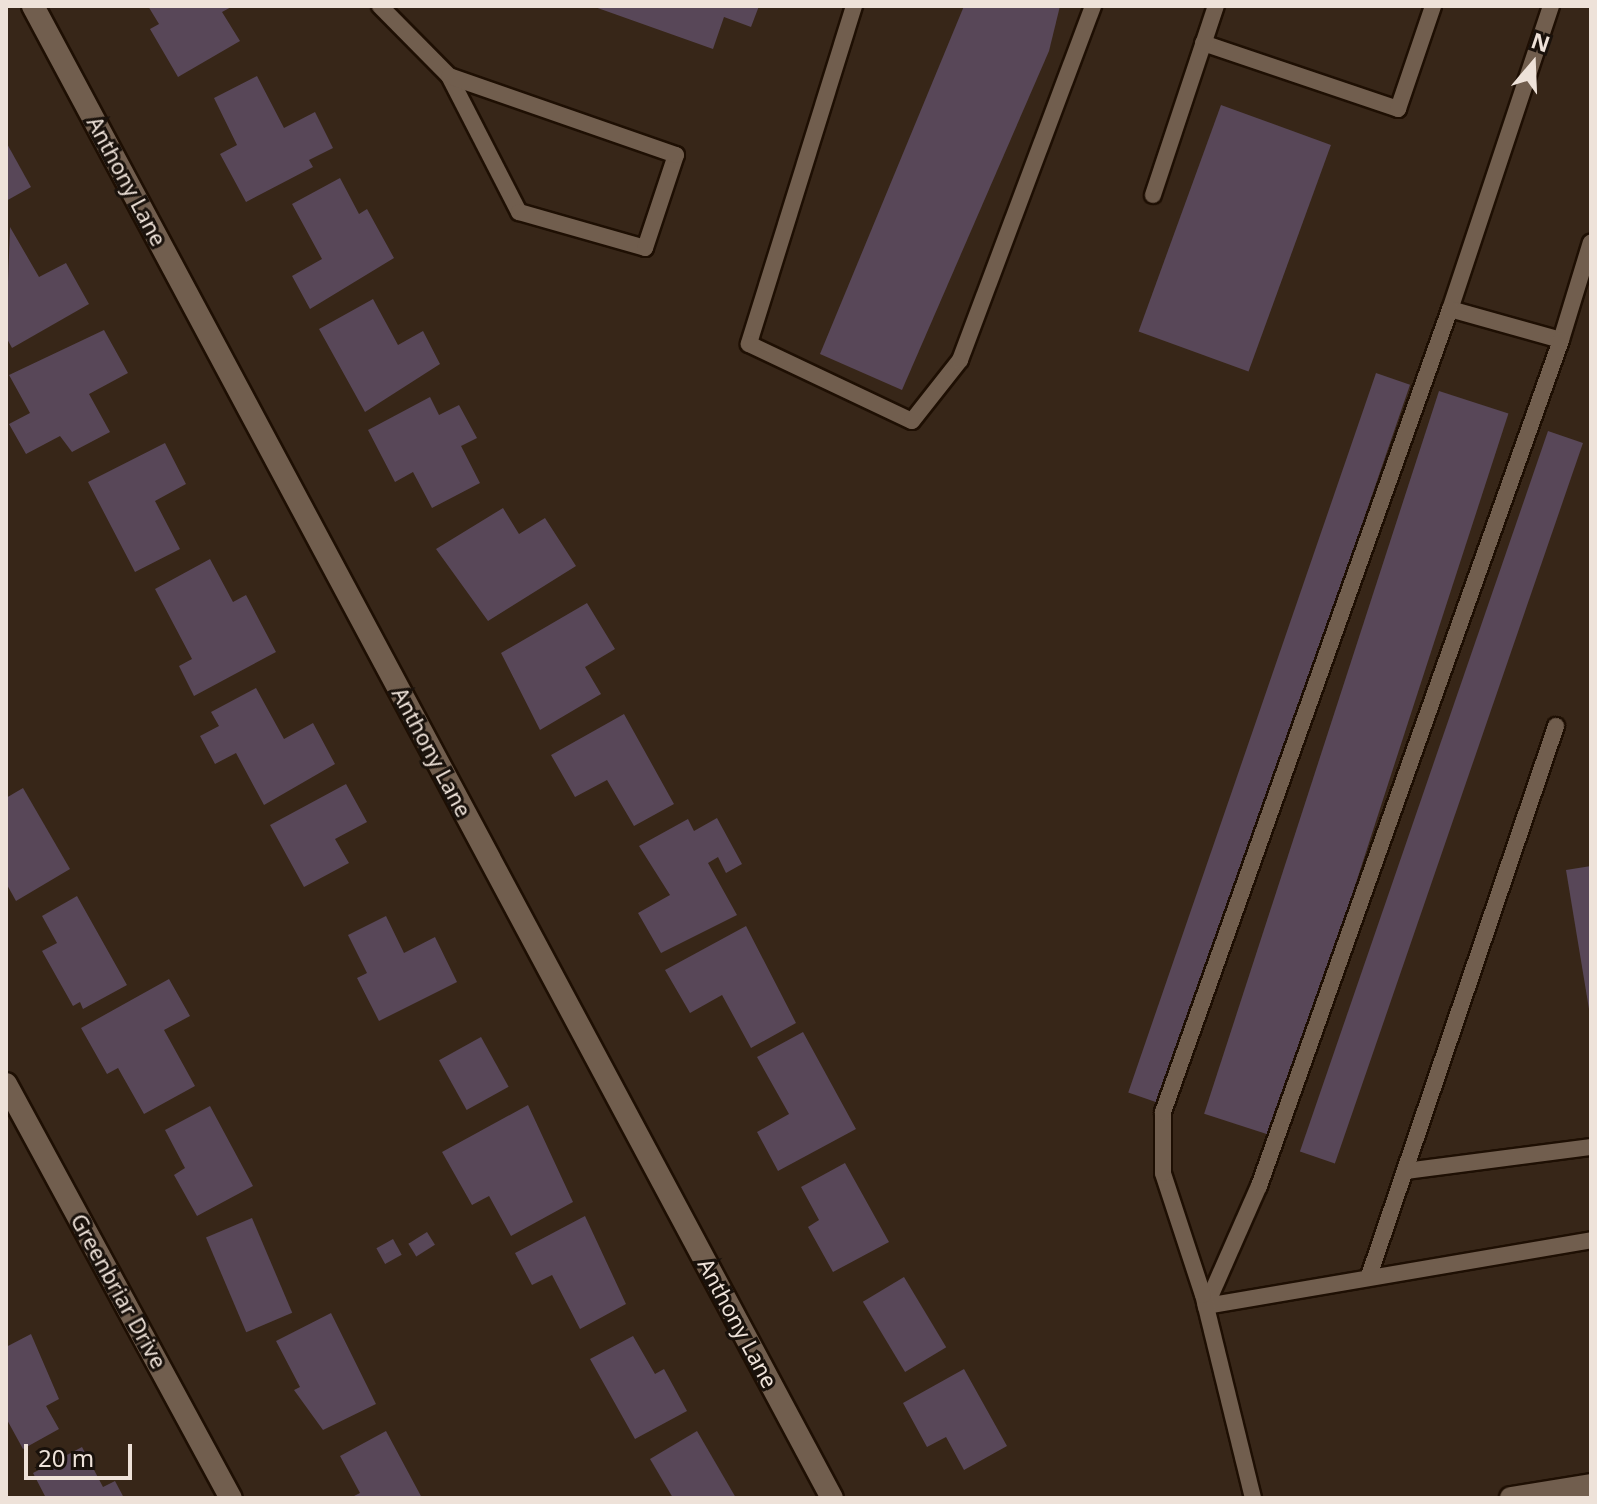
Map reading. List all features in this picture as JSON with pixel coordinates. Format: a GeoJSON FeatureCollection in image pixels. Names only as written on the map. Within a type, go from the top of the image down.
{"type":"FeatureCollection","features":[{"type":"Feature","properties":{"kind":"street","name":"Anthony Lane"},"geometry":{"type":"LineString","coordinates":[[33,6],[832,1498]]}},
{"type":"Feature","properties":{"kind":"street","name":"Greenbriar Drive"},"geometry":{"type":"LineString","coordinates":[[6,1084],[231,1498]]}},
{"type":"Feature","properties":{"kind":"street"},"geometry":{"type":"LineString","coordinates":[[1523,1497],[1591,1485]]}},
{"type":"Feature","properties":{"kind":"lane"},"geometry":{"type":"LineString","coordinates":[[380,6],[449,76],[519,212],[645,248],[676,155],[449,76]]}},
{"type":"Feature","properties":{"kind":"lane"},"geometry":{"type":"LineString","coordinates":[[854,6],[749,344],[912,421],[960,360],[1093,6]]}},
{"type":"Feature","properties":{"kind":"lane"},"geometry":{"type":"LineString","coordinates":[[1153,195],[1216,6]]}},
{"type":"Feature","properties":{"kind":"lane"},"geometry":{"type":"LineString","coordinates":[[1203,43],[1398,109],[1433,6]]}},
{"type":"Feature","properties":{"kind":"lane"},"geometry":{"type":"LineString","coordinates":[[1253,1498],[1206,1306],[1163,1173],[1163,1112],[1450,309],[1551,6]]}},
{"type":"Feature","properties":{"kind":"lane"},"geometry":{"type":"LineString","coordinates":[[1206,1306],[1259,1186],[1561,340],[1591,242]]}},
{"type":"Feature","properties":{"kind":"lane"},"geometry":{"type":"LineString","coordinates":[[1450,309],[1561,340]]}},
{"type":"Feature","properties":{"kind":"lane"},"geometry":{"type":"LineString","coordinates":[[1369,1276],[1556,726]]}},
{"type":"Feature","properties":{"kind":"lane"},"geometry":{"type":"LineString","coordinates":[[1406,1171],[1591,1147]]}},
{"type":"Feature","properties":{"kind":"lane"},"geometry":{"type":"LineString","coordinates":[[1206,1306],[1591,1240]]}},
{"type":"Feature","properties":{"kind":"building"},"geometry":{"type":"Polygon","coordinates":[[[148,6],[233,6],[222,12],[240,41],[178,77],[150,29],[159,24],[148,6]]]}},
{"type":"Feature","properties":{"kind":"building"},"geometry":{"type":"Polygon","coordinates":[[[592,6],[759,6],[751,27],[724,17],[713,49],[592,6]]]}},
{"type":"Feature","properties":{"kind":"building"},"geometry":{"type":"Polygon","coordinates":[[[964,6],[1060,6],[1049,51],[902,390],[820,354],[964,6]]]}},
{"type":"Feature","properties":{"kind":"building"},"geometry":{"type":"Polygon","coordinates":[[[257,76],[284,128],[315,112],[333,148],[309,160],[313,167],[246,202],[220,154],[237,145],[214,98],[257,76]]]}},
{"type":"Feature","properties":{"kind":"building"},"geometry":{"type":"Polygon","coordinates":[[[1221,105],[1331,145],[1249,371],[1139,331],[1221,105]]]}},
{"type":"Feature","properties":{"kind":"building"},"geometry":{"type":"Polygon","coordinates":[[[6,142],[31,187],[6,201],[6,142]]]}},
{"type":"Feature","properties":{"kind":"building"},"geometry":{"type":"Polygon","coordinates":[[[340,178],[359,214],[367,209],[394,258],[310,309],[292,276],[322,259],[292,204],[340,178]]]}},
{"type":"Feature","properties":{"kind":"building"},"geometry":{"type":"Polygon","coordinates":[[[10,227],[39,277],[66,263],[89,304],[12,348],[6,337],[10,227]]]}},
{"type":"Feature","properties":{"kind":"building"},"geometry":{"type":"Polygon","coordinates":[[[373,299],[398,345],[423,331],[440,364],[365,412],[319,329],[373,299]]]}},
{"type":"Feature","properties":{"kind":"building"},"geometry":{"type":"Polygon","coordinates":[[[104,330],[128,373],[89,394],[110,432],[72,452],[60,436],[26,454],[9,424],[30,413],[9,375],[104,330]]]}},
{"type":"Feature","properties":{"kind":"building"},"geometry":{"type":"Polygon","coordinates":[[[1376,373],[1410,385],[1162,1104],[1128,1093],[1376,373]]]}},
{"type":"Feature","properties":{"kind":"building"},"geometry":{"type":"Polygon","coordinates":[[[1439,391],[1508,414],[1274,1136],[1204,1114],[1439,391]]]}},
{"type":"Feature","properties":{"kind":"building"},"geometry":{"type":"Polygon","coordinates":[[[430,397],[439,415],[459,405],[477,438],[461,446],[480,483],[432,508],[413,472],[395,482],[368,430],[430,397]]]}},
{"type":"Feature","properties":{"kind":"building"},"geometry":{"type":"Polygon","coordinates":[[[1548,431],[1583,443],[1335,1164],[1300,1151],[1548,431]]]}},
{"type":"Feature","properties":{"kind":"building"},"geometry":{"type":"Polygon","coordinates":[[[165,443],[186,484],[155,501],[180,549],[135,572],[88,482],[165,443]]]}},
{"type":"Feature","properties":{"kind":"building"},"geometry":{"type":"Polygon","coordinates":[[[503,508],[519,534],[545,518],[576,566],[488,621],[436,549],[503,508]]]}},
{"type":"Feature","properties":{"kind":"building"},"geometry":{"type":"Polygon","coordinates":[[[210,559],[233,602],[246,595],[276,652],[194,696],[179,666],[192,659],[155,589],[210,559]]]}},
{"type":"Feature","properties":{"kind":"building"},"geometry":{"type":"Polygon","coordinates":[[[587,603],[615,649],[585,667],[601,694],[540,730],[501,653],[587,603]]]}},
{"type":"Feature","properties":{"kind":"building"},"geometry":{"type":"Polygon","coordinates":[[[256,688],[284,739],[313,723],[335,764],[264,805],[236,753],[215,764],[200,736],[219,726],[211,712],[256,688]]]}},
{"type":"Feature","properties":{"kind":"building"},"geometry":{"type":"Polygon","coordinates":[[[624,714],[674,804],[634,826],[607,780],[575,797],[551,755],[624,714]]]}},
{"type":"Feature","properties":{"kind":"building"},"geometry":{"type":"Polygon","coordinates":[[[346,784],[367,822],[335,839],[349,863],[304,887],[270,825],[346,784]]]}},
{"type":"Feature","properties":{"kind":"building"},"geometry":{"type":"Polygon","coordinates":[[[23,788],[70,869],[16,901],[6,883],[6,798],[23,788]]]}},
{"type":"Feature","properties":{"kind":"building"},"geometry":{"type":"Polygon","coordinates":[[[717,818],[742,864],[726,873],[718,857],[708,863],[737,915],[661,953],[638,913],[670,895],[639,846],[688,819],[694,831],[717,818]]]}},
{"type":"Feature","properties":{"kind":"building"},"geometry":{"type":"Polygon","coordinates":[[[1591,866],[1591,1009],[1589,1009],[1566,870],[1591,866]]]}},
{"type":"Feature","properties":{"kind":"building"},"geometry":{"type":"Polygon","coordinates":[[[77,896],[127,985],[83,1009],[80,1002],[73,1006],[42,951],[57,943],[42,916],[77,896]]]}},
{"type":"Feature","properties":{"kind":"building"},"geometry":{"type":"Polygon","coordinates":[[[386,916],[404,953],[435,937],[457,982],[379,1021],[357,978],[367,973],[348,935],[386,916]]]}},
{"type":"Feature","properties":{"kind":"building"},"geometry":{"type":"Polygon","coordinates":[[[746,926],[796,1023],[751,1048],[722,995],[690,1013],[665,970],[746,926]]]}},
{"type":"Feature","properties":{"kind":"building"},"geometry":{"type":"Polygon","coordinates":[[[169,979],[190,1016],[164,1030],[195,1086],[144,1114],[118,1068],[107,1074],[81,1028],[169,979]]]}},
{"type":"Feature","properties":{"kind":"building"},"geometry":{"type":"Polygon","coordinates":[[[803,1032],[856,1129],[778,1171],[757,1132],[789,1114],[757,1057],[803,1032]]]}},
{"type":"Feature","properties":{"kind":"building"},"geometry":{"type":"Polygon","coordinates":[[[481,1037],[509,1087],[467,1110],[439,1060],[481,1037]]]}},
{"type":"Feature","properties":{"kind":"building"},"geometry":{"type":"Polygon","coordinates":[[[528,1105],[573,1202],[511,1236],[489,1196],[472,1205],[442,1152],[528,1105]]]}},
{"type":"Feature","properties":{"kind":"building"},"geometry":{"type":"Polygon","coordinates":[[[210,1106],[253,1186],[197,1216],[174,1175],[185,1168],[165,1130],[210,1106]]]}},
{"type":"Feature","properties":{"kind":"building"},"geometry":{"type":"Polygon","coordinates":[[[845,1163],[889,1242],[833,1272],[808,1227],[819,1220],[801,1187],[845,1163]]]}},
{"type":"Feature","properties":{"kind":"building"},"geometry":{"type":"Polygon","coordinates":[[[585,1216],[626,1304],[580,1329],[552,1275],[532,1285],[515,1253],[585,1216]]]}},
{"type":"Feature","properties":{"kind":"building"},"geometry":{"type":"Polygon","coordinates":[[[252,1218],[292,1313],[246,1332],[206,1238],[252,1218]]]}},
{"type":"Feature","properties":{"kind":"building"},"geometry":{"type":"Polygon","coordinates":[[[427,1232],[435,1245],[416,1256],[408,1244],[427,1232]]]}},
{"type":"Feature","properties":{"kind":"building"},"geometry":{"type":"Polygon","coordinates":[[[393,1239],[402,1255],[385,1264],[376,1248],[393,1239]]]}},
{"type":"Feature","properties":{"kind":"building"},"geometry":{"type":"Polygon","coordinates":[[[904,1277],[946,1347],[905,1372],[863,1302],[904,1277]]]}},
{"type":"Feature","properties":{"kind":"building"},"geometry":{"type":"Polygon","coordinates":[[[331,1313],[376,1404],[323,1430],[294,1390],[300,1387],[276,1341],[331,1313]]]}},
{"type":"Feature","properties":{"kind":"building"},"geometry":{"type":"Polygon","coordinates":[[[31,1334],[59,1399],[46,1406],[59,1429],[23,1449],[6,1418],[6,1347],[31,1334]]]}},
{"type":"Feature","properties":{"kind":"building"},"geometry":{"type":"Polygon","coordinates":[[[633,1336],[655,1374],[664,1369],[687,1411],[635,1439],[590,1359],[633,1336]]]}},
{"type":"Feature","properties":{"kind":"building"},"geometry":{"type":"Polygon","coordinates":[[[964,1369],[1007,1446],[964,1470],[946,1437],[927,1447],[903,1403],[964,1369]]]}},
{"type":"Feature","properties":{"kind":"building"},"geometry":{"type":"Polygon","coordinates":[[[386,1431],[422,1498],[350,1498],[360,1493],[340,1456],[386,1431]]]}},
{"type":"Feature","properties":{"kind":"building"},"geometry":{"type":"Polygon","coordinates":[[[697,1431],[736,1498],[673,1498],[650,1459],[697,1431]]]}},
{"type":"Feature","properties":{"kind":"building"},"geometry":{"type":"Polygon","coordinates":[[[82,1447],[103,1487],[115,1481],[124,1498],[46,1498],[33,1473],[82,1447]]]}}]}
